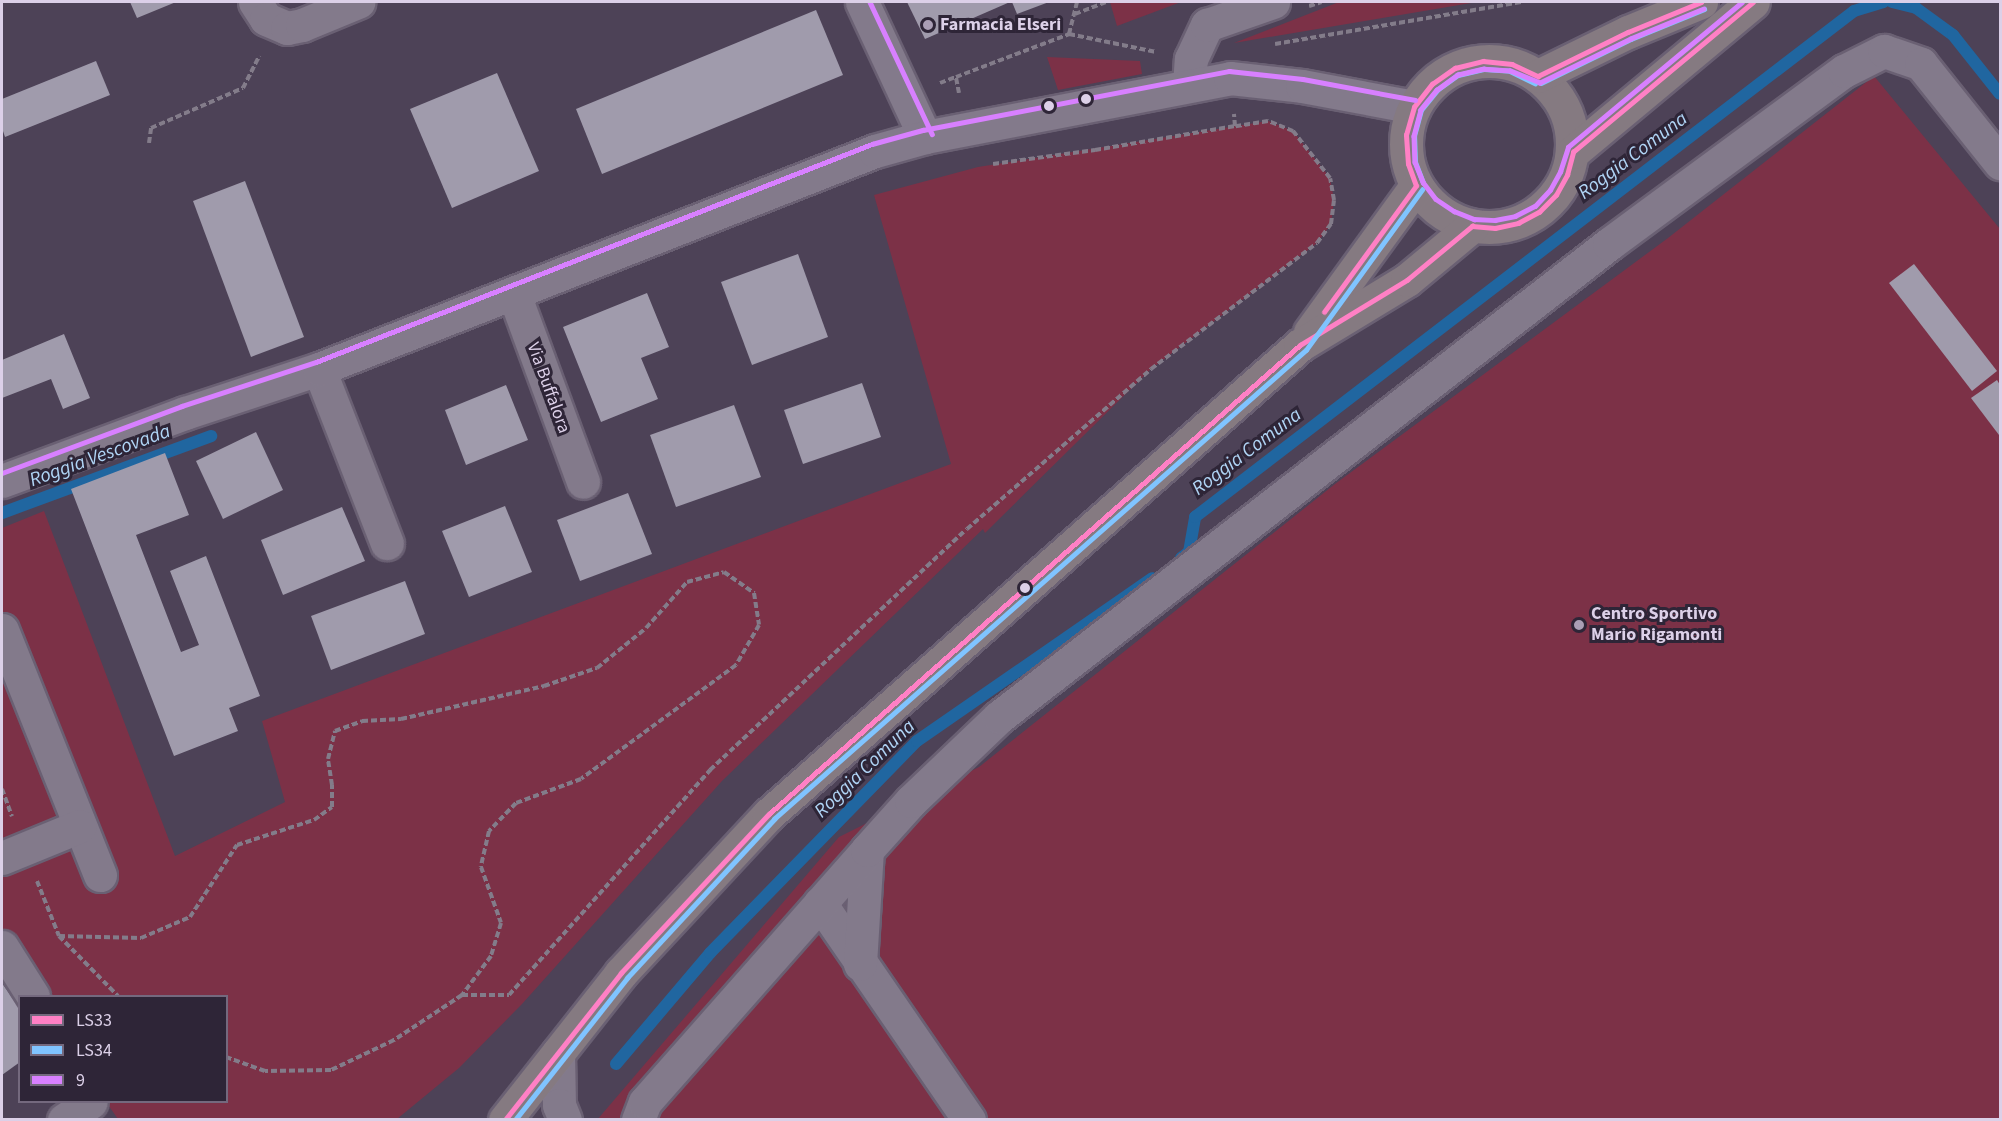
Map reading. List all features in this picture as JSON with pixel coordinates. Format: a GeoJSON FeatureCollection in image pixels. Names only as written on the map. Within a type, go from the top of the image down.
{"type":"FeatureCollection","features":[{"type":"Feature","properties":{"kind":"main road"},"geometry":{"type":"LineString","coordinates":[[1538,76],[1628,32],[1701,2]]}},
{"type":"Feature","properties":{"kind":"main road"},"geometry":{"type":"LineString","coordinates":[[1573,152],[1753,2]]}},
{"type":"Feature","properties":{"kind":"main road"},"geometry":{"type":"LineString","coordinates":[[1483,61],[1512,64],[1538,76],[1558,97],[1570,124],[1573,152],[1567,175],[1556,195],[1539,212],[1518,222],[1495,228],[1472,226],[1450,218],[1431,204],[1416,186],[1408,164],[1406,135],[1414,107],[1431,84],[1455,68],[1483,61]]}},
{"type":"Feature","properties":{"kind":"main road"},"geometry":{"type":"LineString","coordinates":[[1300,345],[1416,186]]}},
{"type":"Feature","properties":{"kind":"main road"},"geometry":{"type":"LineString","coordinates":[[505,1119],[621,973],[769,813],[1300,345],[1407,280],[1472,226]]}},
{"type":"Feature","properties":{"kind":"street"},"geometry":{"type":"LineString","coordinates":[[255,2],[266,19],[277,26],[287,28],[302,25],[358,2]]}},
{"type":"Feature","properties":{"kind":"street"},"geometry":{"type":"LineString","coordinates":[[861,2],[925,137]]}},
{"type":"Feature","properties":{"kind":"street"},"geometry":{"type":"LineString","coordinates":[[1190,72],[1207,25],[1273,2]]}},
{"type":"Feature","properties":{"kind":"street"},"geometry":{"type":"LineString","coordinates":[[638,1119],[645,1102],[911,801],[999,717],[1609,244],[1844,71],[1884,51],[1921,64],[2001,163]]}},
{"type":"Feature","properties":{"kind":"street"},"geometry":{"type":"LineString","coordinates":[[2,481],[185,413],[319,369],[874,151],[925,137],[1190,72],[1302,86],[1414,107]]}},
{"type":"Feature","properties":{"kind":"street","name":"Via Buffalora"},"geometry":{"type":"LineString","coordinates":[[514,294],[583,482]]}},
{"type":"Feature","properties":{"kind":"street"},"geometry":{"type":"LineString","coordinates":[[319,369],[387,543]]}},
{"type":"Feature","properties":{"kind":"street"},"geometry":{"type":"LineString","coordinates":[[2,630],[100,875]]}},
{"type":"Feature","properties":{"kind":"street"},"geometry":{"type":"LineString","coordinates":[[2,858],[80,826]]}},
{"type":"Feature","properties":{"kind":"street"},"geometry":{"type":"LineString","coordinates":[[860,964],[867,850]]}},
{"type":"Feature","properties":{"kind":"street"},"geometry":{"type":"LineString","coordinates":[[820,903],[969,1119]]}},
{"type":"Feature","properties":{"kind":"street"},"geometry":{"type":"LineString","coordinates":[[2,947],[32,995]]}},
{"type":"Feature","properties":{"kind":"street"},"geometry":{"type":"LineString","coordinates":[[558,1053],[559,1105],[565,1119]]}},
{"type":"Feature","properties":{"kind":"street"},"geometry":{"type":"LineString","coordinates":[[64,1119],[88,1103]]}},
{"type":"Feature","properties":{"kind":"path"},"geometry":{"type":"LineString","coordinates":[[1069,34],[1077,2]]}},
{"type":"Feature","properties":{"kind":"path"},"geometry":{"type":"LineString","coordinates":[[1074,14],[1106,2]]}},
{"type":"Feature","properties":{"kind":"path"},"geometry":{"type":"LineString","coordinates":[[1274,44],[1522,2]]}},
{"type":"Feature","properties":{"kind":"path"},"geometry":{"type":"LineString","coordinates":[[149,143],[151,128],[243,88],[248,74],[277,26]]}},
{"type":"Feature","properties":{"kind":"path"},"geometry":{"type":"LineString","coordinates":[[961,98],[956,77],[1069,34],[1190,72]]}},
{"type":"Feature","properties":{"kind":"path"},"geometry":{"type":"LineString","coordinates":[[462,995],[509,995],[710,770],[967,529],[1151,369],[1317,243],[1331,224],[1334,200],[1330,178],[1293,131],[1268,121],[1235,126]]}},
{"type":"Feature","properties":{"kind":"path"},"geometry":{"type":"LineString","coordinates":[[117,995],[59,936],[141,938],[190,917],[237,845],[314,820],[332,807],[332,785],[328,759],[335,731],[362,721],[400,719],[544,686],[597,668],[646,628],[687,582],[724,572],[754,593],[759,625],[736,665],[581,779],[516,803],[489,831],[481,867],[501,923],[491,956],[462,995],[394,1040],[331,1070],[265,1071],[228,1058]]}},
{"type":"Feature","properties":{"kind":"shaded area"},"geometry":{"type":"Polygon","coordinates":[[[1110,2],[1181,2],[1117,26],[1110,2]]]}},
{"type":"Feature","properties":{"kind":"shaded area"},"geometry":{"type":"Polygon","coordinates":[[[1339,2],[1477,2],[1234,43],[1339,2]]]}},
{"type":"Feature","properties":{"kind":"shaded area"},"geometry":{"type":"Polygon","coordinates":[[[1047,57],[1140,61],[1142,74],[1058,90],[1047,57]]]}},
{"type":"Feature","properties":{"kind":"shaded area","name":"Centro Sportivo Mario Rigamonti"},"geometry":{"type":"Polygon","coordinates":[[[1874,76],[2000,229],[2000,1119],[597,1120],[839,837],[979,767],[1335,484],[1668,238],[1874,76]]]}},
{"type":"Feature","properties":{"kind":"shaded area"},"geometry":{"type":"Polygon","coordinates":[[[1268,121],[1293,131],[1330,178],[1334,200],[1331,224],[1317,243],[1151,369],[985,533],[983,529],[722,781],[522,1004],[459,1068],[397,1119],[118,1119],[107,1103],[228,1103],[228,995],[39,995],[2,935],[2,528],[44,511],[175,856],[285,802],[262,721],[951,464],[874,195],[978,167],[1268,121]]]}},
{"type":"Feature","properties":{"kind":"building"},"geometry":{"type":"Polygon","coordinates":[[[130,2],[176,2],[137,18],[130,2]]]}},
{"type":"Feature","properties":{"kind":"building"},"geometry":{"type":"Polygon","coordinates":[[[907,2],[1010,2],[925,39],[907,2]]]}},
{"type":"Feature","properties":{"kind":"building"},"geometry":{"type":"Polygon","coordinates":[[[1012,2],[1049,2],[1017,14],[1012,2]]]}},
{"type":"Feature","properties":{"kind":"building"},"geometry":{"type":"Polygon","coordinates":[[[816,10],[843,75],[602,174],[576,109],[816,10]]]}},
{"type":"Feature","properties":{"kind":"building"},"geometry":{"type":"Polygon","coordinates":[[[96,61],[110,95],[5,137],[2,128],[2,99],[96,61]]]}},
{"type":"Feature","properties":{"kind":"building"},"geometry":{"type":"Polygon","coordinates":[[[497,73],[539,171],[452,208],[410,109],[497,73]]]}},
{"type":"Feature","properties":{"kind":"building"},"geometry":{"type":"Polygon","coordinates":[[[245,181],[304,337],[251,357],[193,201],[245,181]]]}},
{"type":"Feature","properties":{"kind":"building"},"geometry":{"type":"Polygon","coordinates":[[[798,254],[828,337],[752,365],[721,282],[798,254]]]}},
{"type":"Feature","properties":{"kind":"building"},"geometry":{"type":"Polygon","coordinates":[[[1914,264],[1997,371],[1972,391],[1889,283],[1914,264]]]}},
{"type":"Feature","properties":{"kind":"building"},"geometry":{"type":"Polygon","coordinates":[[[647,293],[669,347],[641,358],[658,399],[601,422],[563,327],[647,293]]]}},
{"type":"Feature","properties":{"kind":"building"},"geometry":{"type":"Polygon","coordinates":[[[64,334],[90,398],[63,409],[51,379],[2,398],[2,360],[64,334]]]}},
{"type":"Feature","properties":{"kind":"building"},"geometry":{"type":"Polygon","coordinates":[[[1997,380],[2000,385],[1999,435],[1971,398],[1997,380]]]}},
{"type":"Feature","properties":{"kind":"building"},"geometry":{"type":"Polygon","coordinates":[[[862,383],[881,437],[803,464],[784,410],[862,383]]]}},
{"type":"Feature","properties":{"kind":"building"},"geometry":{"type":"Polygon","coordinates":[[[506,385],[528,440],[466,465],[445,410],[506,385]]]}},
{"type":"Feature","properties":{"kind":"building"},"geometry":{"type":"Polygon","coordinates":[[[734,405],[761,477],[676,507],[650,435],[734,405]]]}},
{"type":"Feature","properties":{"kind":"building"},"geometry":{"type":"Polygon","coordinates":[[[256,432],[283,490],[223,519],[196,461],[256,432]]]}},
{"type":"Feature","properties":{"kind":"building"},"geometry":{"type":"Polygon","coordinates":[[[165,453],[189,515],[136,535],[181,652],[199,645],[170,571],[206,556],[260,696],[229,708],[238,731],[174,756],[71,489],[165,453]]]}},
{"type":"Feature","properties":{"kind":"building"},"geometry":{"type":"Polygon","coordinates":[[[628,493],[652,554],[580,581],[557,520],[628,493]]]}},
{"type":"Feature","properties":{"kind":"building"},"geometry":{"type":"Polygon","coordinates":[[[505,506],[532,572],[469,597],[442,531],[505,506]]]}},
{"type":"Feature","properties":{"kind":"building"},"geometry":{"type":"Polygon","coordinates":[[[342,507],[365,561],[283,595],[261,540],[342,507]]]}},
{"type":"Feature","properties":{"kind":"building"},"geometry":{"type":"Polygon","coordinates":[[[405,581],[425,634],[331,670],[311,616],[405,581]]]}},
{"type":"Feature","properties":{"kind":"building"},"geometry":{"type":"Polygon","coordinates":[[[2,983],[18,1006],[18,1063],[2,1075],[2,983]]]}},
{"type":"Feature","properties":{"kind":"waterway","name":"Roggia Comuna"},"geometry":{"type":"LineString","coordinates":[[1181,558],[1189,552],[1195,517],[1854,11],[1884,2]]}},
{"type":"Feature","properties":{"kind":"waterway","name":"Roggia Comuna"},"geometry":{"type":"LineString","coordinates":[[1892,2],[1916,8],[1953,35],[2000,94]]}},
{"type":"Feature","properties":{"kind":"waterway","name":"Roggia Vescovada"},"geometry":{"type":"LineString","coordinates":[[2,513],[211,436]]}},
{"type":"Feature","properties":{"kind":"waterway","name":"Roggia Comuna"},"geometry":{"type":"LineString","coordinates":[[616,1064],[710,953],[917,741],[1152,578]]}},
{"type":"Feature","properties":{"kind":"transit line","name":"9"},"geometry":{"type":"LineString","coordinates":[[870,2],[932,134]]}},
{"type":"Feature","properties":{"kind":"transit line","name":"LS33"},"geometry":{"type":"LineString","coordinates":[[1538,76],[1628,32],[1701,2]]}},
{"type":"Feature","properties":{"kind":"transit line","name":"9"},"geometry":{"type":"LineString","coordinates":[[1704,9],[1631,39],[1540,83],[1510,71],[1484,69],[1458,75],[1437,90],[1421,110],[1414,136],[1415,162],[1423,182],[1436,199],[1454,211],[1474,219],[1495,220],[1515,216],[1535,206],[1550,190],[1560,172],[1568,147],[1742,2]]}},
{"type":"Feature","properties":{"kind":"transit line","name":"LS33"},"geometry":{"type":"LineString","coordinates":[[505,1120],[621,973],[769,814],[1300,345],[1407,280],[1472,226],[1495,228],[1518,223],[1539,212],[1556,195],[1567,175],[1573,152],[1753,2]]}},
{"type":"Feature","properties":{"kind":"transit line","name":"LS34"},"geometry":{"type":"LineString","coordinates":[[1541,83],[1631,39],[1704,9]]}},
{"type":"Feature","properties":{"kind":"transit line","name":"LS33"},"geometry":{"type":"LineString","coordinates":[[1416,186],[1408,164],[1406,135],[1414,107],[1432,84],[1455,68],[1483,61],[1512,64],[1538,76]]}},
{"type":"Feature","properties":{"kind":"transit line","name":"LS34"},"geometry":{"type":"LineString","coordinates":[[1423,183],[1415,162],[1414,136],[1421,110],[1437,90],[1458,75],[1484,69],[1510,71],[1535,83]]}},
{"type":"Feature","properties":{"kind":"transit line","name":"9"},"geometry":{"type":"LineString","coordinates":[[2,473],[182,406],[316,362],[872,144],[923,130],[1229,71],[1303,79],[1415,100]]}},
{"type":"Feature","properties":{"kind":"transit line","name":"LS33"},"geometry":{"type":"LineString","coordinates":[[1324,312],[1416,186]]}},
{"type":"Feature","properties":{"kind":"transit line","name":"LS34"},"geometry":{"type":"LineString","coordinates":[[515,1120],[627,978],[774,819],[1306,350],[1422,190]]}},
{"type":"Feature","properties":{"kind":"place","name":"Farmacia Elseri"},"geometry":{"type":"Point","coordinates":[928,25]}},
{"type":"Feature","properties":{"kind":"place","name":"Centro Sportivo Mario Rigamonti"},"geometry":{"type":"Point","coordinates":[1579,625]}}]}
